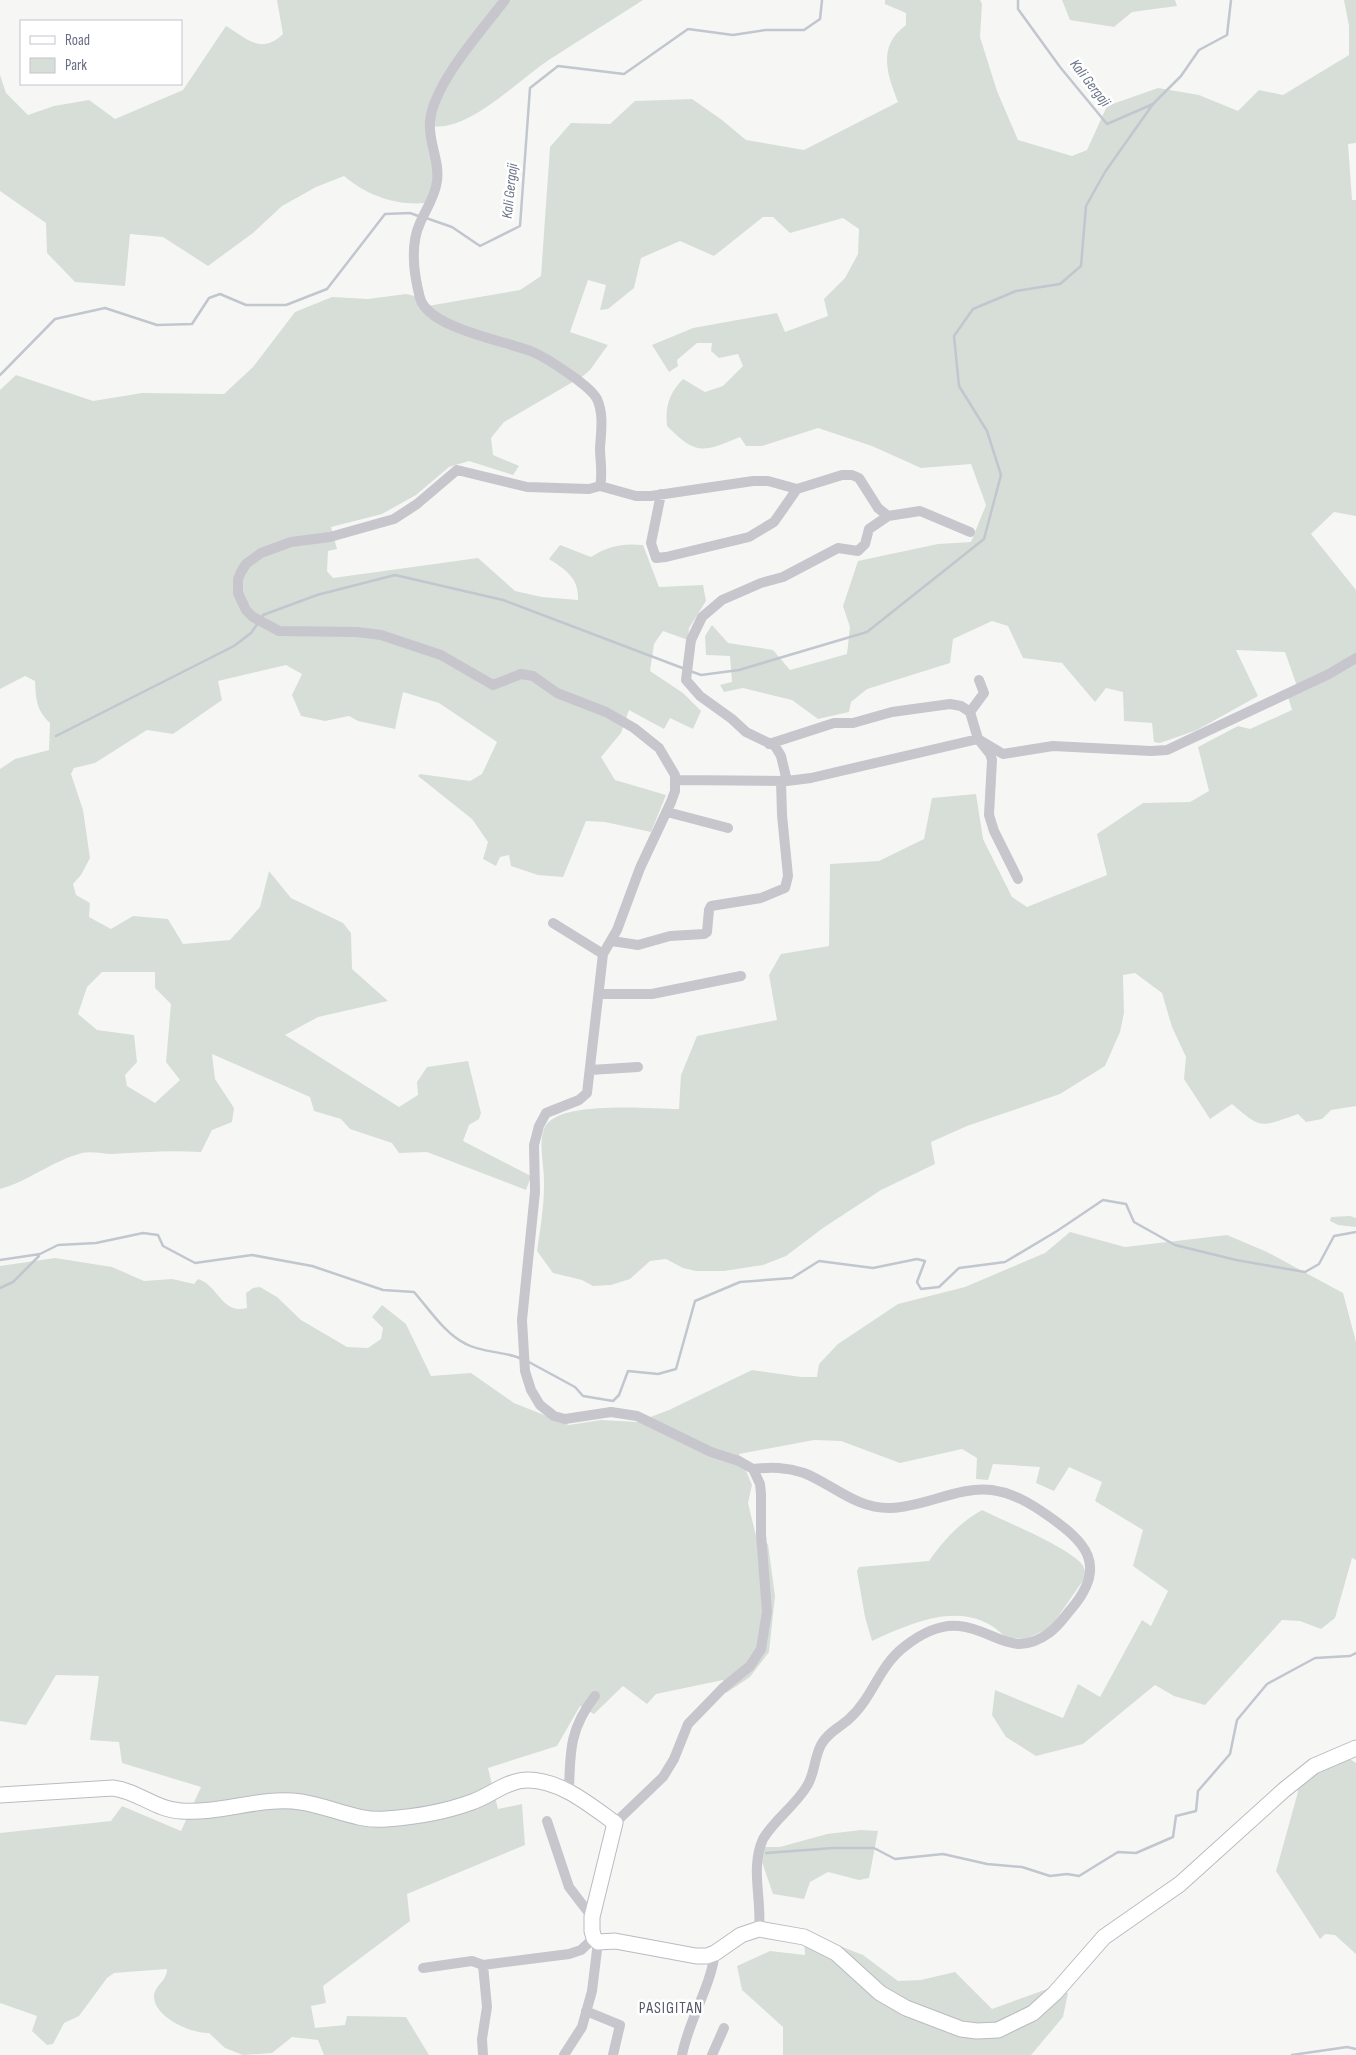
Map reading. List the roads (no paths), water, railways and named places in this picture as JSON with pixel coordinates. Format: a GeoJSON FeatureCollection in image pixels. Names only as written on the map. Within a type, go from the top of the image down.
{"type":"FeatureCollection","features":[{"type":"Feature","properties":{"kind":"street"},"geometry":{"type":"LineString","coordinates":[[506,0],[470,44],[434,107],[430,131],[438,170],[431,201],[420,222],[415,239],[414,259],[420,298],[428,309],[475,335],[532,352],[547,359],[578,381],[596,398],[601,421],[600,486]]}},
{"type":"Feature","properties":{"kind":"street"},"geometry":{"type":"LineString","coordinates":[[564,2055],[582,2027],[592,1991],[596,1940],[592,1917],[615,1822],[663,1777],[674,1759],[688,1724],[724,1688],[750,1666],[761,1649],[766,1625],[767,1599],[760,1534],[761,1494],[760,1484],[752,1469],[740,1460],[712,1452],[637,1416],[611,1412],[565,1419],[554,1416],[536,1398],[524,1371],[523,1311],[535,1192],[535,1135],[546,1113],[579,1100],[588,1093],[603,954],[612,941],[622,920],[640,868],[667,812],[675,791],[676,780],[670,765],[658,748],[644,735],[606,712],[557,693],[533,676],[521,674],[493,684],[441,656],[381,635],[358,632],[280,631],[252,618],[241,602],[237,586],[241,572],[253,558],[282,545],[330,537],[394,519],[417,504],[457,470],[527,487],[590,489],[600,486],[636,496],[753,481],[768,481],[797,490],[842,475],[852,475],[858,478],[878,508],[888,516]]}},
{"type":"Feature","properties":{"kind":"street"},"geometry":{"type":"LineString","coordinates":[[661,494],[651,543],[654,557],[659,558],[749,537],[774,522],[797,490]]}},
{"type":"Feature","properties":{"kind":"street"},"geometry":{"type":"LineString","coordinates":[[612,941],[638,945],[670,936],[704,934],[707,932],[711,906],[762,898],[785,888],[788,876],[782,815],[784,781],[781,756],[774,746],[746,732],[732,719],[700,696],[686,680],[691,640],[702,617],[722,600],[761,583],[783,577],[838,548],[858,550],[865,544],[869,529],[888,516],[920,511],[970,532]]}},
{"type":"Feature","properties":{"kind":"street"},"geometry":{"type":"LineString","coordinates":[[676,780],[784,781],[820,776],[978,739],[1003,754],[1054,746],[1151,752],[1167,750],[1329,674],[1356,658]]}},
{"type":"Feature","properties":{"kind":"street"},"geometry":{"type":"LineString","coordinates":[[970,712],[984,693],[979,680]]}},
{"type":"Feature","properties":{"kind":"street"},"geometry":{"type":"LineString","coordinates":[[769,744],[834,723],[853,723],[892,712],[950,704],[961,706],[970,712],[978,739],[990,754],[992,760],[989,807],[991,823],[1018,879]]}},
{"type":"Feature","properties":{"kind":"street"},"geometry":{"type":"LineString","coordinates":[[667,812],[728,828]]}},
{"type":"Feature","properties":{"kind":"street"},"geometry":{"type":"LineString","coordinates":[[553,923],[603,954]]}},
{"type":"Feature","properties":{"kind":"street"},"geometry":{"type":"LineString","coordinates":[[598,994],[652,994],[741,976]]}},
{"type":"Feature","properties":{"kind":"street"},"geometry":{"type":"LineString","coordinates":[[590,1070],[638,1067]]}},
{"type":"Feature","properties":{"kind":"street"},"geometry":{"type":"LineString","coordinates":[[752,1469],[778,1467],[794,1470],[856,1502],[882,1508],[912,1506],[975,1490],[1006,1493],[1037,1508],[1064,1527],[1088,1552],[1091,1568],[1088,1584],[1077,1602],[1052,1631],[1039,1639],[1019,1644],[1007,1644],[967,1628],[952,1626],[922,1635],[895,1655],[856,1712],[822,1743],[808,1785],[763,1839],[756,1867],[759,1929]]}},
{"type":"Feature","properties":{"kind":"street"},"geometry":{"type":"LineString","coordinates":[[569,1793],[572,1738],[580,1717],[595,1696]]}},
{"type":"Feature","properties":{"kind":"street"},"geometry":{"type":"LineString","coordinates":[[423,1968],[472,1961],[483,1965],[569,1954],[581,1950],[596,1940],[696,1956],[707,1956],[715,1953],[741,1935],[759,1929],[786,1932],[822,1945],[836,1953],[880,1993],[930,2018],[977,2031],[998,2030],[1033,2013],[1055,1993],[1104,1937],[1180,1884],[1284,1790],[1314,1766],[1356,1748]]}},
{"type":"Feature","properties":{"kind":"street"},"geometry":{"type":"LineString","coordinates":[[0,1794],[113,1788],[129,1792],[161,1808],[182,1812],[288,1800],[338,1810],[364,1818],[383,1820],[433,1813],[466,1804],[507,1784],[519,1781],[549,1783],[569,1793],[615,1822]]}},
{"type":"Feature","properties":{"kind":"street"},"geometry":{"type":"LineString","coordinates":[[546,1821],[569,1887],[592,1917]]}},
{"type":"Feature","properties":{"kind":"street"},"geometry":{"type":"LineString","coordinates":[[682,2055],[687,2035],[713,1972],[715,1953]]}},
{"type":"Feature","properties":{"kind":"street"},"geometry":{"type":"LineString","coordinates":[[483,1965],[487,2007],[482,2039],[483,2055]]}},
{"type":"Feature","properties":{"kind":"street"},"geometry":{"type":"LineString","coordinates":[[586,2011],[620,2025],[613,2055]]}},
{"type":"Feature","properties":{"kind":"street"},"geometry":{"type":"LineString","coordinates":[[712,2055],[724,2028]]}},
{"type":"Feature","properties":{"kind":"waterway","name":"Kali Gergaji"},"geometry":{"type":"LineString","coordinates":[[426,218],[452,227],[480,246],[520,226],[530,88],[558,66],[624,74],[688,29],[733,35],[765,30],[804,30],[820,19],[822,0]]}},
{"type":"Feature","properties":{"kind":"waterway","name":"Kali Gergaji"},"geometry":{"type":"LineString","coordinates":[[1018,0],[1018,9],[1060,67],[1107,124],[1153,104],[1181,76],[1199,50],[1227,35],[1231,0]]}},
{"type":"Feature","properties":{"kind":"waterway"},"geometry":{"type":"LineString","coordinates":[[690,671],[701,675],[739,670],[867,632],[984,539],[1001,475],[987,431],[959,386],[954,336],[973,309],[1016,291],[1060,284],[1081,266],[1086,206],[1105,172],[1153,104]]}},
{"type":"Feature","properties":{"kind":"waterway","name":"Kali Gergaji"},"geometry":{"type":"LineString","coordinates":[[0,375],[55,319],[105,308],[157,325],[192,324],[209,298],[220,294],[246,305],[286,305],[327,289],[385,214],[410,213],[421,217]]}},
{"type":"Feature","properties":{"kind":"waterway"},"geometry":{"type":"LineString","coordinates":[[261,618],[263,615],[317,595],[395,575],[503,600],[685,669]]}},
{"type":"Feature","properties":{"kind":"waterway"},"geometry":{"type":"LineString","coordinates":[[56,736],[234,646],[251,633],[258,623]]}},
{"type":"Feature","properties":{"kind":"waterway"},"geometry":{"type":"LineString","coordinates":[[527,1361],[575,1387],[583,1396],[613,1401],[619,1395],[628,1371],[658,1374],[676,1369],[695,1301],[740,1282],[792,1278],[819,1261],[873,1268],[917,1259],[925,1261],[917,1282],[921,1289],[939,1287],[959,1268],[1005,1262],[1057,1231],[1103,1200],[1126,1204],[1134,1222],[1175,1245],[1236,1260],[1305,1272],[1319,1264],[1334,1236],[1356,1232]]}},
{"type":"Feature","properties":{"kind":"waterway"},"geometry":{"type":"LineString","coordinates":[[0,1260],[40,1254],[58,1245],[96,1243],[143,1233],[158,1235],[163,1246],[195,1263],[252,1255],[312,1266],[383,1290],[414,1292],[444,1328],[458,1340],[472,1347],[522,1359]]}},
{"type":"Feature","properties":{"kind":"waterway"},"geometry":{"type":"LineString","coordinates":[[0,1288],[13,1282],[39,1256]]}},
{"type":"Feature","properties":{"kind":"waterway"},"geometry":{"type":"LineString","coordinates":[[766,1853],[833,1848],[874,1848],[895,1859],[943,1854],[987,1864],[1022,1867],[1050,1876],[1067,1874],[1079,1876],[1118,1852],[1136,1853],[1173,1837],[1176,1816],[1196,1811],[1198,1791],[1230,1754],[1237,1720],[1267,1684],[1315,1658],[1350,1656],[1356,1653]]}},
{"type":"Feature","properties":{"kind":"waterway"},"geometry":{"type":"LineString","coordinates":[[1292,2055],[1347,2047],[1356,2049]]}},
{"type":"Feature","properties":{"kind":"district","name":"PASIGITAN"},"geometry":{"type":"Point","coordinates":[671,2008]}}]}
